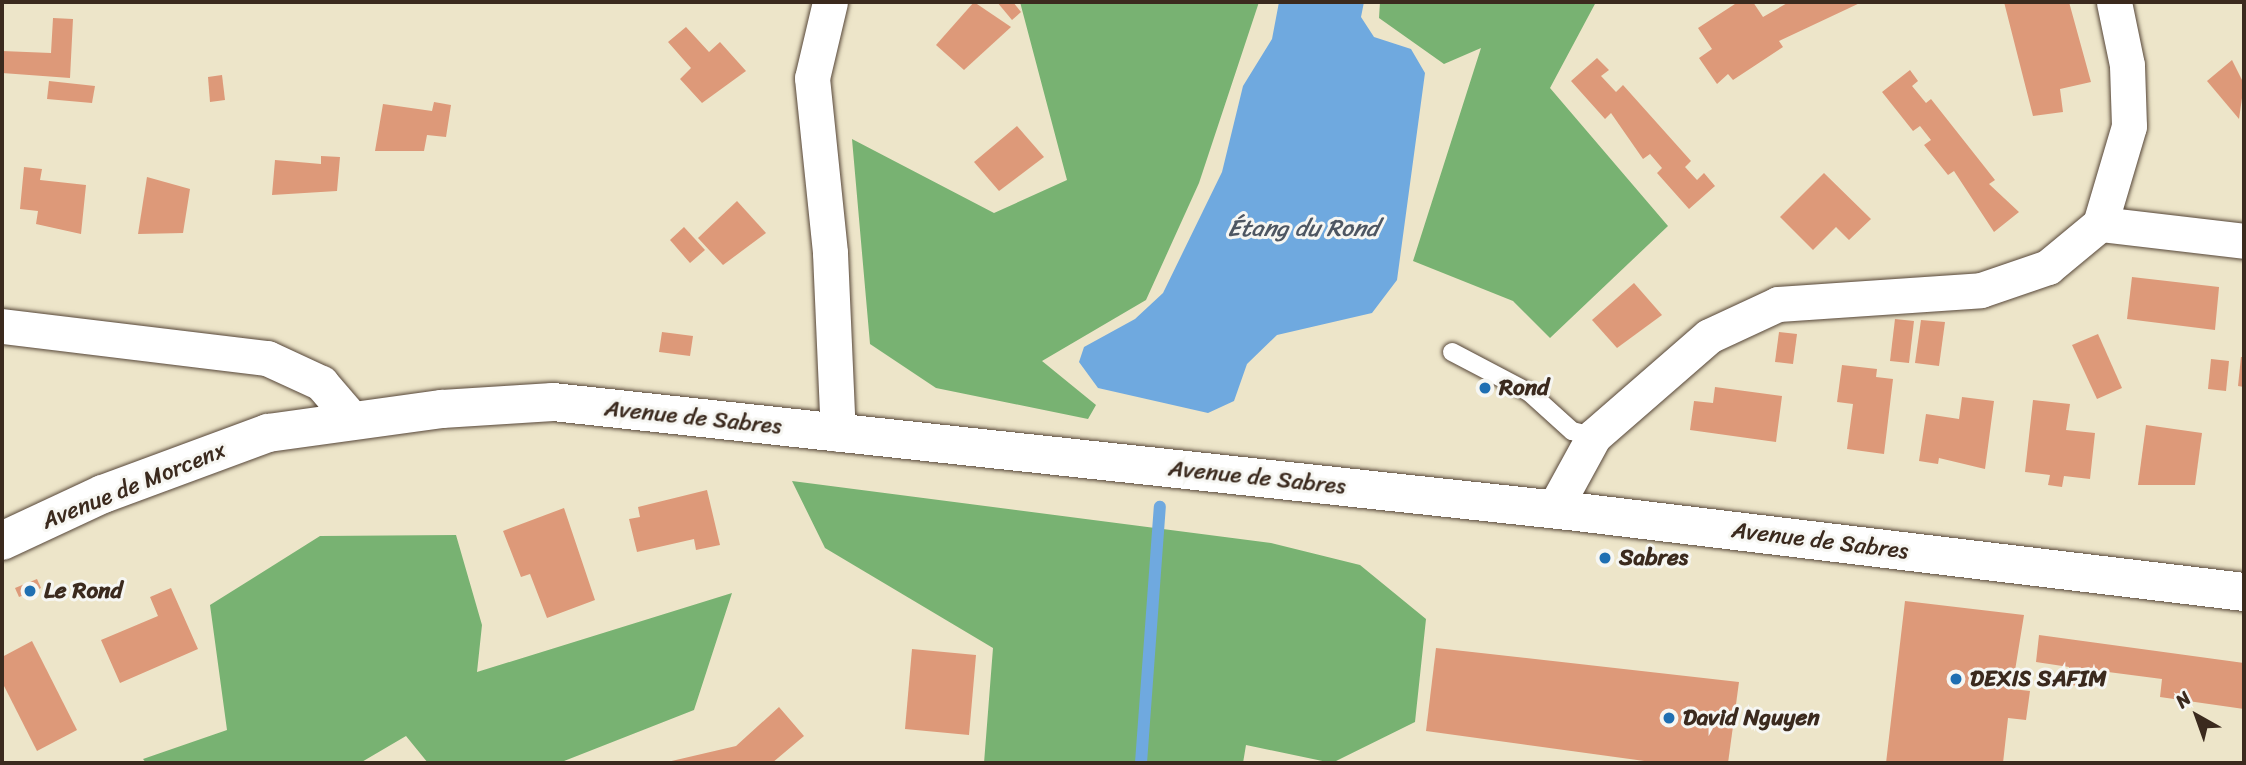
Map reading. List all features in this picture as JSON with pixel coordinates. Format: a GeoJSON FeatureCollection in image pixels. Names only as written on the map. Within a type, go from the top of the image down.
{"type":"FeatureCollection","features":[{"type":"Feature","properties":{"kind":"main road","name":"Avenue de Sabres"},"geometry":{"type":"LineString","coordinates":[[268,433],[352,419],[553,402],[1554,509],[2244,593]]}},
{"type":"Feature","properties":{"kind":"main road","name":"Avenue de Morcenx"},"geometry":{"type":"LineString","coordinates":[[2,541],[103,494],[268,433]]}},
{"type":"Feature","properties":{"kind":"street"},"geometry":{"type":"LineString","coordinates":[[830,2],[812,78],[830,253],[838,434]]}},
{"type":"Feature","properties":{"kind":"street"},"geometry":{"type":"LineString","coordinates":[[1554,509],[1594,436],[1709,336],[1778,304],[1981,290],[2048,267],[2100,224],[2129,126],[2127,65],[2114,2]]}},
{"type":"Feature","properties":{"kind":"street"},"geometry":{"type":"LineString","coordinates":[[2100,224],[2244,241]]}},
{"type":"Feature","properties":{"kind":"street"},"geometry":{"type":"LineString","coordinates":[[2,326],[267,358],[321,383],[352,419]]}},
{"type":"Feature","properties":{"kind":"lane"},"geometry":{"type":"LineString","coordinates":[[1452,352],[1530,393],[1572,431],[1594,436]]}},
{"type":"Feature","properties":{"kind":"green space"},"geometry":{"type":"Polygon","coordinates":[[[1020,2],[1259,2],[1199,183],[1146,300],[1042,361],[1096,405],[1088,419],[936,388],[870,344],[852,139],[994,213],[1067,180],[1020,2]]]}},
{"type":"Feature","properties":{"kind":"green space"},"geometry":{"type":"Polygon","coordinates":[[[1380,2],[1596,2],[1550,88],[1668,226],[1550,338],[1513,301],[1413,261],[1481,48],[1444,64],[1379,18],[1380,2]]]}},
{"type":"Feature","properties":{"kind":"green space"},"geometry":{"type":"Polygon","coordinates":[[[792,481],[1271,543],[1360,565],[1426,619],[1415,722],[1332,763],[1246,745],[1243,763],[984,763],[993,648],[825,548],[792,481]]]}},
{"type":"Feature","properties":{"kind":"green space"},"geometry":{"type":"Polygon","coordinates":[[[456,535],[482,625],[477,672],[732,593],[694,710],[559,763],[428,763],[406,736],[360,763],[146,763],[143,759],[227,730],[210,605],[320,536],[456,535]]]}},
{"type":"Feature","properties":{"kind":"water","name":"Étang du Rond"},"geometry":{"type":"Polygon","coordinates":[[[1279,2],[1364,2],[1361,17],[1374,37],[1411,49],[1425,73],[1397,280],[1372,313],[1277,335],[1247,364],[1234,401],[1208,413],[1098,388],[1079,362],[1084,347],[1135,319],[1163,293],[1222,172],[1243,86],[1272,39],[1279,2]]]}},
{"type":"Feature","properties":{"kind":"building"},"geometry":{"type":"Polygon","coordinates":[[[974,2],[1011,27],[964,70],[936,45],[974,2]]]}},
{"type":"Feature","properties":{"kind":"building"},"geometry":{"type":"Polygon","coordinates":[[[997,2],[1013,2],[1021,12],[1012,20],[997,2]]]}},
{"type":"Feature","properties":{"kind":"building"},"geometry":{"type":"Polygon","coordinates":[[[1738,2],[1753,2],[1763,17],[1789,2],[1862,2],[1779,41],[1783,47],[1733,80],[1728,74],[1717,84],[1699,58],[1712,49],[1698,28],[1738,2]]]}},
{"type":"Feature","properties":{"kind":"building"},"geometry":{"type":"Polygon","coordinates":[[[2004,2],[2069,2],[2091,82],[2060,89],[2063,112],[2033,116],[2004,2]]]}},
{"type":"Feature","properties":{"kind":"building"},"geometry":{"type":"Polygon","coordinates":[[[53,18],[73,19],[70,78],[2,73],[2,51],[51,53],[53,18]]]}},
{"type":"Feature","properties":{"kind":"building"},"geometry":{"type":"Polygon","coordinates":[[[686,27],[709,52],[720,42],[746,71],[702,103],[680,79],[691,68],[668,42],[686,27]]]}},
{"type":"Feature","properties":{"kind":"building"},"geometry":{"type":"Polygon","coordinates":[[[1597,58],[1609,70],[1601,76],[1616,92],[1623,85],[1691,161],[1685,167],[1697,180],[1704,173],[1715,186],[1689,209],[1657,173],[1662,168],[1650,154],[1643,159],[1611,113],[1605,119],[1571,81],[1597,58]]]}},
{"type":"Feature","properties":{"kind":"building"},"geometry":{"type":"Polygon","coordinates":[[[2232,60],[2244,84],[2239,119],[2207,81],[2232,60]]]}},
{"type":"Feature","properties":{"kind":"building"},"geometry":{"type":"Polygon","coordinates":[[[1910,70],[1918,81],[1912,86],[1926,103],[1931,99],[1995,180],[1989,184],[2019,212],[1994,232],[1954,171],[1948,175],[1924,145],[1931,140],[1920,126],[1913,131],[1882,92],[1910,70]]]}},
{"type":"Feature","properties":{"kind":"building"},"geometry":{"type":"Polygon","coordinates":[[[222,75],[225,100],[210,102],[208,77],[222,75]]]}},
{"type":"Feature","properties":{"kind":"building"},"geometry":{"type":"Polygon","coordinates":[[[49,81],[95,86],[92,103],[47,99],[49,81]]]}},
{"type":"Feature","properties":{"kind":"building"},"geometry":{"type":"Polygon","coordinates":[[[434,102],[451,105],[446,137],[427,135],[424,151],[375,151],[383,104],[432,111],[434,102]]]}},
{"type":"Feature","properties":{"kind":"building"},"geometry":{"type":"Polygon","coordinates":[[[1017,126],[1044,157],[999,191],[974,162],[1017,126]]]}},
{"type":"Feature","properties":{"kind":"building"},"geometry":{"type":"Polygon","coordinates":[[[321,156],[340,157],[337,191],[272,195],[275,160],[321,164],[321,156]]]}},
{"type":"Feature","properties":{"kind":"building"},"geometry":{"type":"Polygon","coordinates":[[[24,167],[42,169],[40,180],[86,185],[81,234],[36,224],[38,211],[20,209],[24,167]]]}},
{"type":"Feature","properties":{"kind":"building"},"geometry":{"type":"Polygon","coordinates":[[[1824,173],[1871,219],[1849,240],[1836,227],[1813,250],[1780,217],[1824,173]]]}},
{"type":"Feature","properties":{"kind":"building"},"geometry":{"type":"Polygon","coordinates":[[[147,177],[190,189],[183,233],[138,234],[147,177]]]}},
{"type":"Feature","properties":{"kind":"building"},"geometry":{"type":"Polygon","coordinates":[[[737,201],[766,233],[723,265],[698,238],[737,201]]]}},
{"type":"Feature","properties":{"kind":"building"},"geometry":{"type":"Polygon","coordinates":[[[684,227],[705,250],[690,263],[670,240],[684,227]]]}},
{"type":"Feature","properties":{"kind":"building"},"geometry":{"type":"Polygon","coordinates":[[[2132,277],[2219,287],[2215,330],[2127,319],[2132,277]]]}},
{"type":"Feature","properties":{"kind":"building"},"geometry":{"type":"Polygon","coordinates":[[[1634,283],[1662,315],[1617,348],[1592,320],[1634,283]]]}},
{"type":"Feature","properties":{"kind":"building"},"geometry":{"type":"Polygon","coordinates":[[[1895,319],[1914,321],[1909,363],[1890,361],[1895,319]]]}},
{"type":"Feature","properties":{"kind":"building"},"geometry":{"type":"Polygon","coordinates":[[[1921,320],[1945,322],[1939,366],[1915,363],[1921,320]]]}},
{"type":"Feature","properties":{"kind":"building"},"geometry":{"type":"Polygon","coordinates":[[[662,332],[693,336],[690,356],[659,352],[662,332]]]}},
{"type":"Feature","properties":{"kind":"building"},"geometry":{"type":"Polygon","coordinates":[[[1779,332],[1797,334],[1793,364],[1775,362],[1779,332]]]}},
{"type":"Feature","properties":{"kind":"building"},"geometry":{"type":"Polygon","coordinates":[[[2098,334],[2122,388],[2097,399],[2072,345],[2098,334]]]}},
{"type":"Feature","properties":{"kind":"building"},"geometry":{"type":"Polygon","coordinates":[[[2241,357],[2244,357],[2244,387],[2238,386],[2241,357]]]}},
{"type":"Feature","properties":{"kind":"building"},"geometry":{"type":"Polygon","coordinates":[[[2211,359],[2229,361],[2226,391],[2208,389],[2211,359]]]}},
{"type":"Feature","properties":{"kind":"building"},"geometry":{"type":"Polygon","coordinates":[[[1842,365],[1877,369],[1876,377],[1893,379],[1884,454],[1847,449],[1853,404],[1837,402],[1842,365]]]}},
{"type":"Feature","properties":{"kind":"building"},"geometry":{"type":"Polygon","coordinates":[[[1715,387],[1782,396],[1776,442],[1690,430],[1694,401],[1713,403],[1715,387]]]}},
{"type":"Feature","properties":{"kind":"building"},"geometry":{"type":"Polygon","coordinates":[[[1962,397],[1994,401],[1985,469],[1939,458],[1938,464],[1919,461],[1926,414],[1959,419],[1962,397]]]}},
{"type":"Feature","properties":{"kind":"building"},"geometry":{"type":"Polygon","coordinates":[[[2033,400],[2070,404],[2066,430],[2095,433],[2090,479],[2064,476],[2062,487],[2048,485],[2050,475],[2025,472],[2033,400]]]}},
{"type":"Feature","properties":{"kind":"building"},"geometry":{"type":"Polygon","coordinates":[[[2146,425],[2202,433],[2195,485],[2138,485],[2146,425]]]}},
{"type":"Feature","properties":{"kind":"building"},"geometry":{"type":"Polygon","coordinates":[[[707,490],[720,545],[696,550],[694,539],[637,552],[629,519],[640,517],[638,507],[707,490]]]}},
{"type":"Feature","properties":{"kind":"building"},"geometry":{"type":"Polygon","coordinates":[[[564,508],[595,600],[547,618],[530,574],[521,577],[503,531],[564,508]]]}},
{"type":"Feature","properties":{"kind":"building"},"geometry":{"type":"Polygon","coordinates":[[[37,579],[41,588],[19,597],[15,588],[37,579]]]}},
{"type":"Feature","properties":{"kind":"building"},"geometry":{"type":"Polygon","coordinates":[[[171,588],[198,649],[120,683],[101,640],[158,616],[150,597],[171,588]]]}},
{"type":"Feature","properties":{"kind":"building"},"geometry":{"type":"Polygon","coordinates":[[[1905,601],[2024,615],[2012,689],[2030,691],[2026,720],[2008,718],[2003,763],[1886,763],[1905,601]]]}},
{"type":"Feature","properties":{"kind":"building"},"geometry":{"type":"Polygon","coordinates":[[[2039,635],[2244,663],[2244,709],[2160,697],[2162,679],[2085,669],[2084,686],[2068,685],[2069,667],[2036,662],[2039,635]]]}},
{"type":"Feature","properties":{"kind":"building"},"geometry":{"type":"Polygon","coordinates":[[[32,641],[77,730],[37,751],[2,682],[2,657],[32,641]]]}},
{"type":"Feature","properties":{"kind":"building"},"geometry":{"type":"Polygon","coordinates":[[[1436,648],[1739,682],[1728,763],[1659,763],[1426,731],[1436,648]]]}},
{"type":"Feature","properties":{"kind":"building"},"geometry":{"type":"Polygon","coordinates":[[[912,649],[976,655],[969,735],[905,729],[912,649]]]}},
{"type":"Feature","properties":{"kind":"building"},"geometry":{"type":"Polygon","coordinates":[[[779,707],[804,736],[772,763],[663,763],[736,746],[779,707]]]}},
{"type":"Feature","properties":{"kind":"waterway"},"geometry":{"type":"LineString","coordinates":[[1141,763],[1160,507]]}},
{"type":"Feature","properties":{"kind":"place","name":"Rond"},"geometry":{"type":"Point","coordinates":[1485,388]}},
{"type":"Feature","properties":{"kind":"place","name":"Sabres"},"geometry":{"type":"Point","coordinates":[1605,558]}},
{"type":"Feature","properties":{"kind":"place","name":"Le Rond"},"geometry":{"type":"Point","coordinates":[30,591]}},
{"type":"Feature","properties":{"kind":"place","name":"DEXIS SAFIM"},"geometry":{"type":"Point","coordinates":[1956,679]}},
{"type":"Feature","properties":{"kind":"place","name":"David Nguyen"},"geometry":{"type":"Point","coordinates":[1669,718]}}]}
